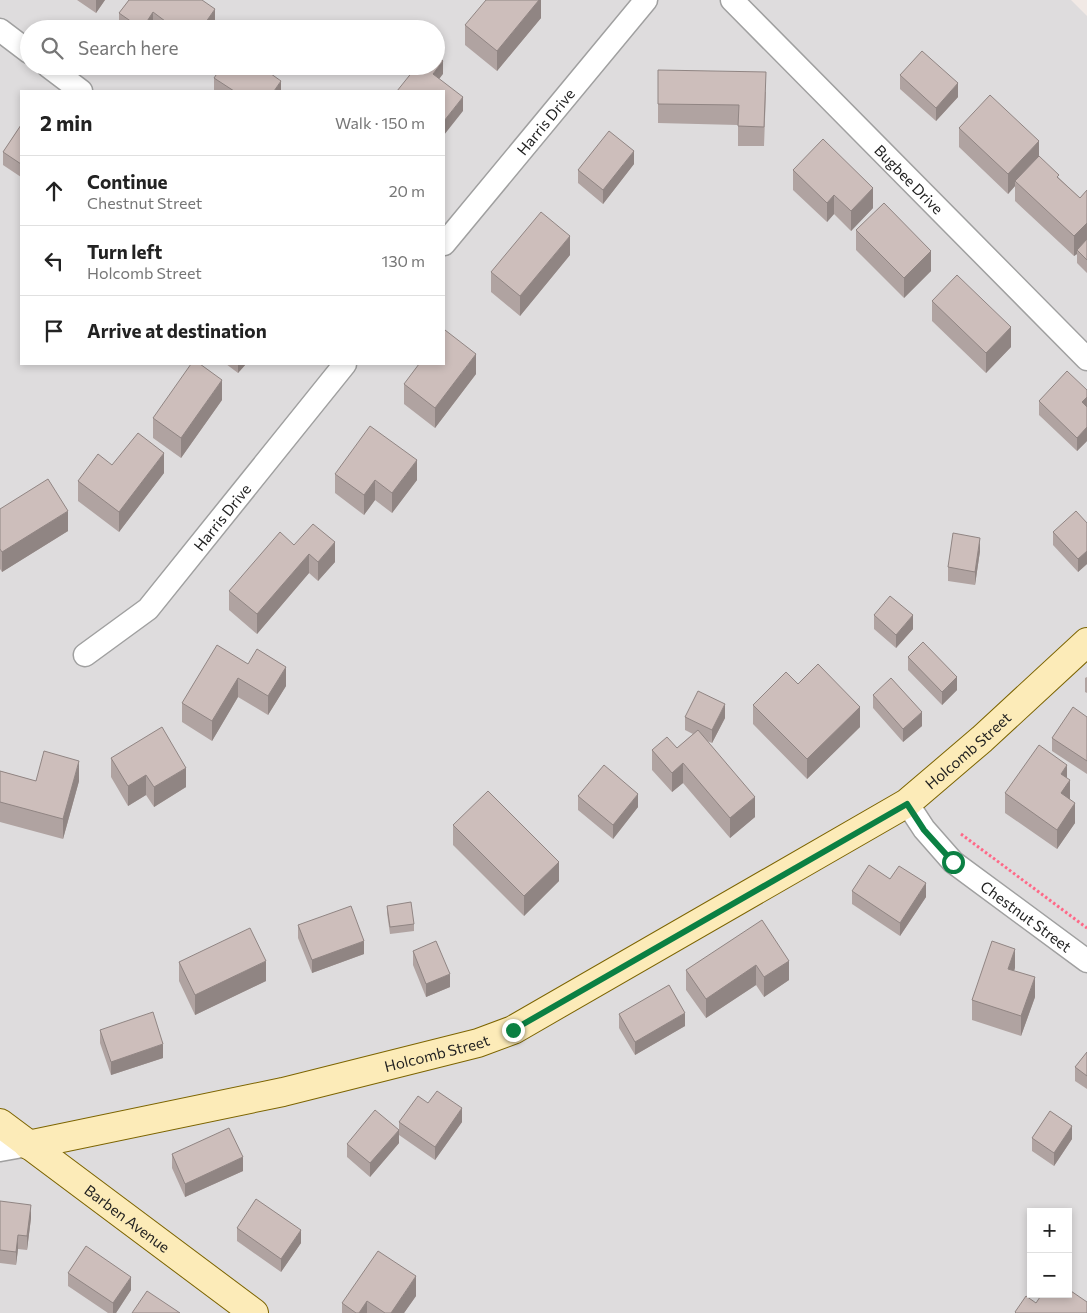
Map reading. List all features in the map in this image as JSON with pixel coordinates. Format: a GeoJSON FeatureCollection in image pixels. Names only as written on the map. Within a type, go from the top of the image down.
{"type":"FeatureCollection","features":[{"type":"Feature","properties":{"kind":"street","name":"Bugbee Drive"},"geometry":{"type":"LineString","coordinates":[[732,0],[1087,359]]}},
{"type":"Feature","properties":{"kind":"street","name":"Harris Drive"},"geometry":{"type":"LineString","coordinates":[[445,243],[638,2]]}},
{"type":"Feature","properties":{"kind":"street"},"geometry":{"type":"LineString","coordinates":[[0,30],[20,45]]}},
{"type":"Feature","properties":{"kind":"street"},"geometry":{"type":"LineString","coordinates":[[60,75],[81,90]]}},
{"type":"Feature","properties":{"kind":"street","name":"Harris Drive"},"geometry":{"type":"LineString","coordinates":[[85,655],[148,609],[345,365]]}},
{"type":"Feature","properties":{"kind":"street","name":"Holcomb Street"},"geometry":{"type":"LineString","coordinates":[[0,1150],[283,1092],[478,1043],[513,1030],[907,804],[982,739],[1087,642]]}},
{"type":"Feature","properties":{"kind":"street","name":"Chestnut Street"},"geometry":{"type":"LineString","coordinates":[[907,804],[924,830],[953,862],[1087,961]]}},
{"type":"Feature","properties":{"kind":"street","name":"Barben Avenue"},"geometry":{"type":"LineString","coordinates":[[0,1123],[254,1313]]}},
{"type":"Feature","properties":{"kind":"path"},"geometry":{"type":"LineString","coordinates":[[924,830],[949,825],[1087,928]]}},
{"type":"Feature","properties":{"kind":"shaded area"},"geometry":{"type":"Polygon","coordinates":[[[0,0],[1071,0],[1087,16],[1087,1313],[0,1313],[0,0]]]}},
{"type":"Feature","properties":{"kind":"building"},"geometry":{"type":"Polygon","coordinates":[[[129,0],[202,0],[215,9],[207,20],[164,20],[153,12],[148,20],[129,20],[119,13],[129,0]]]}},
{"type":"Feature","properties":{"kind":"building"},"geometry":{"type":"Polygon","coordinates":[[[486,0],[539,0],[497,51],[465,25],[486,0]]]}},
{"type":"Feature","properties":{"kind":"building"},"geometry":{"type":"Polygon","coordinates":[[[922,51],[958,83],[936,108],[900,75],[922,51]]]}},
{"type":"Feature","properties":{"kind":"building"},"geometry":{"type":"Polygon","coordinates":[[[658,70],[766,72],[764,127],[738,126],[739,105],[658,104],[658,70]]]}},
{"type":"Feature","properties":{"kind":"building"},"geometry":{"type":"Polygon","coordinates":[[[216,75],[273,75],[281,81],[275,90],[232,90],[214,78],[216,75]]]}},
{"type":"Feature","properties":{"kind":"building"},"geometry":{"type":"Polygon","coordinates":[[[410,75],[434,75],[463,97],[445,120],[445,90],[398,90],[410,75]]]}},
{"type":"Feature","properties":{"kind":"building"},"geometry":{"type":"Polygon","coordinates":[[[990,95],[1039,141],[1008,174],[959,128],[990,95]]]}},
{"type":"Feature","properties":{"kind":"building"},"geometry":{"type":"Polygon","coordinates":[[[20,126],[20,163],[3,152],[20,126]]]}},
{"type":"Feature","properties":{"kind":"building"},"geometry":{"type":"Polygon","coordinates":[[[609,131],[634,151],[603,190],[578,170],[609,131]]]}},
{"type":"Feature","properties":{"kind":"building"},"geometry":{"type":"Polygon","coordinates":[[[823,139],[873,188],[851,211],[834,195],[827,203],[793,170],[823,139]]]}},
{"type":"Feature","properties":{"kind":"building"},"geometry":{"type":"Polygon","coordinates":[[[1039,156],[1059,175],[1057,177],[1080,198],[1087,190],[1087,223],[1074,236],[1015,181],[1039,156]]]}},
{"type":"Feature","properties":{"kind":"building"},"geometry":{"type":"Polygon","coordinates":[[[884,203],[931,251],[904,278],[856,230],[884,203]]]}},
{"type":"Feature","properties":{"kind":"building"},"geometry":{"type":"Polygon","coordinates":[[[541,212],[570,236],[520,296],[491,272],[541,212]]]}},
{"type":"Feature","properties":{"kind":"building"},"geometry":{"type":"Polygon","coordinates":[[[1087,239],[1087,260],[1077,250],[1087,239]]]}},
{"type":"Feature","properties":{"kind":"building"},"geometry":{"type":"Polygon","coordinates":[[[957,275],[1011,327],[986,353],[932,301],[957,275]]]}},
{"type":"Feature","properties":{"kind":"building"},"geometry":{"type":"Polygon","coordinates":[[[445,330],[476,354],[435,408],[404,384],[418,365],[445,365],[445,330]]]}},
{"type":"Feature","properties":{"kind":"building"},"geometry":{"type":"Polygon","coordinates":[[[190,365],[201,365],[222,380],[181,438],[153,418],[190,365]]]}},
{"type":"Feature","properties":{"kind":"building"},"geometry":{"type":"Polygon","coordinates":[[[1067,371],[1087,390],[1087,397],[1082,402],[1087,407],[1087,427],[1077,438],[1039,401],[1067,371]]]}},
{"type":"Feature","properties":{"kind":"building"},"geometry":{"type":"Polygon","coordinates":[[[370,426],[417,460],[392,493],[375,480],[364,495],[335,474],[370,426]]]}},
{"type":"Feature","properties":{"kind":"building"},"geometry":{"type":"Polygon","coordinates":[[[138,433],[164,453],[119,512],[78,481],[98,454],[112,465],[138,433]]]}},
{"type":"Feature","properties":{"kind":"building"},"geometry":{"type":"Polygon","coordinates":[[[48,479],[68,511],[2,552],[0,549],[0,509],[48,479]]]}},
{"type":"Feature","properties":{"kind":"building"},"geometry":{"type":"Polygon","coordinates":[[[1076,511],[1087,523],[1087,551],[1078,559],[1053,532],[1076,511]]]}},
{"type":"Feature","properties":{"kind":"building"},"geometry":{"type":"Polygon","coordinates":[[[313,524],[335,542],[318,562],[309,554],[257,614],[229,591],[280,532],[294,545],[313,524]]]}},
{"type":"Feature","properties":{"kind":"building"},"geometry":{"type":"Polygon","coordinates":[[[953,533],[980,538],[975,572],[948,567],[953,533]]]}},
{"type":"Feature","properties":{"kind":"building"},"geometry":{"type":"Polygon","coordinates":[[[890,596],[913,615],[896,635],[874,615],[890,596]]]}},
{"type":"Feature","properties":{"kind":"building"},"geometry":{"type":"Polygon","coordinates":[[[923,642],[957,677],[942,692],[908,657],[923,642]]]}},
{"type":"Feature","properties":{"kind":"building"},"geometry":{"type":"Polygon","coordinates":[[[217,645],[248,664],[257,649],[286,667],[268,696],[238,678],[212,721],[182,703],[217,645]]]}},
{"type":"Feature","properties":{"kind":"building"},"geometry":{"type":"Polygon","coordinates":[[[818,664],[860,707],[807,759],[753,705],[786,672],[798,684],[818,664]]]}},
{"type":"Feature","properties":{"kind":"building"},"geometry":{"type":"Polygon","coordinates":[[[891,678],[922,712],[903,729],[873,695],[891,678]]]}},
{"type":"Feature","properties":{"kind":"building"},"geometry":{"type":"Polygon","coordinates":[[[698,691],[725,704],[712,730],[685,717],[698,691]]]}},
{"type":"Feature","properties":{"kind":"building"},"geometry":{"type":"Polygon","coordinates":[[[1073,707],[1087,717],[1087,761],[1052,738],[1073,707]]]}},
{"type":"Feature","properties":{"kind":"building"},"geometry":{"type":"Polygon","coordinates":[[[162,727],[186,768],[154,787],[146,775],[128,786],[111,758],[162,727]]]}},
{"type":"Feature","properties":{"kind":"building"},"geometry":{"type":"Polygon","coordinates":[[[698,730],[755,797],[730,818],[683,763],[672,773],[652,750],[667,737],[677,748],[698,730]]]}},
{"type":"Feature","properties":{"kind":"building"},"geometry":{"type":"Polygon","coordinates":[[[1039,745],[1067,765],[1061,774],[1070,780],[1061,793],[1075,803],[1057,830],[1005,793],[1039,745]]]}},
{"type":"Feature","properties":{"kind":"building"},"geometry":{"type":"Polygon","coordinates":[[[44,751],[79,761],[63,819],[0,802],[0,771],[36,781],[44,751]]]}},
{"type":"Feature","properties":{"kind":"building"},"geometry":{"type":"Polygon","coordinates":[[[604,765],[638,794],[613,825],[578,796],[604,765]]]}},
{"type":"Feature","properties":{"kind":"building"},"geometry":{"type":"Polygon","coordinates":[[[488,791],[559,862],[524,896],[453,825],[488,791]]]}},
{"type":"Feature","properties":{"kind":"building"},"geometry":{"type":"Polygon","coordinates":[[[869,865],[890,879],[899,866],[926,883],[900,923],[852,891],[869,865]]]}},
{"type":"Feature","properties":{"kind":"building"},"geometry":{"type":"Polygon","coordinates":[[[411,902],[414,924],[390,927],[387,906],[411,902]]]}},
{"type":"Feature","properties":{"kind":"building"},"geometry":{"type":"Polygon","coordinates":[[[351,906],[364,941],[312,960],[298,925],[351,906]]]}},
{"type":"Feature","properties":{"kind":"building"},"geometry":{"type":"Polygon","coordinates":[[[762,920],[789,961],[764,977],[756,965],[706,999],[686,970],[762,920]]]}},
{"type":"Feature","properties":{"kind":"building"},"geometry":{"type":"Polygon","coordinates":[[[250,928],[266,961],[195,995],[179,962],[250,928]]]}},
{"type":"Feature","properties":{"kind":"building"},"geometry":{"type":"Polygon","coordinates":[[[436,941],[450,974],[426,984],[413,951],[436,941]]]}},
{"type":"Feature","properties":{"kind":"building"},"geometry":{"type":"Polygon","coordinates":[[[992,941],[1015,949],[1008,969],[1035,977],[1021,1016],[972,1000],[992,941]]]}},
{"type":"Feature","properties":{"kind":"building"},"geometry":{"type":"Polygon","coordinates":[[[669,985],[685,1013],[635,1042],[619,1014],[669,985]]]}},
{"type":"Feature","properties":{"kind":"building"},"geometry":{"type":"Polygon","coordinates":[[[153,1012],[163,1044],[111,1062],[100,1030],[153,1012]]]}},
{"type":"Feature","properties":{"kind":"building"},"geometry":{"type":"Polygon","coordinates":[[[1087,1052],[1087,1076],[1075,1067],[1087,1052]]]}},
{"type":"Feature","properties":{"kind":"building"},"geometry":{"type":"Polygon","coordinates":[[[437,1091],[462,1108],[435,1147],[399,1122],[418,1096],[428,1103],[437,1091]]]}},
{"type":"Feature","properties":{"kind":"building"},"geometry":{"type":"Polygon","coordinates":[[[375,1110],[399,1130],[370,1163],[347,1144],[375,1110]]]}},
{"type":"Feature","properties":{"kind":"building"},"geometry":{"type":"Polygon","coordinates":[[[1050,1111],[1072,1126],[1054,1153],[1032,1138],[1050,1111]]]}},
{"type":"Feature","properties":{"kind":"building"},"geometry":{"type":"Polygon","coordinates":[[[229,1128],[243,1157],[185,1184],[172,1154],[229,1128]]]}},
{"type":"Feature","properties":{"kind":"building"},"geometry":{"type":"Polygon","coordinates":[[[256,1199],[301,1230],[281,1259],[237,1228],[256,1199]]]}},
{"type":"Feature","properties":{"kind":"building"},"geometry":{"type":"Polygon","coordinates":[[[0,1201],[31,1205],[27,1236],[18,1235],[16,1252],[0,1250],[0,1201]]]}},
{"type":"Feature","properties":{"kind":"building"},"geometry":{"type":"Polygon","coordinates":[[[86,1246],[131,1277],[113,1303],[68,1273],[86,1246]]]}},
{"type":"Feature","properties":{"kind":"building"},"geometry":{"type":"Polygon","coordinates":[[[378,1251],[416,1276],[391,1313],[385,1313],[367,1301],[359,1313],[356,1313],[342,1303],[378,1251]]]}},
{"type":"Feature","properties":{"kind":"building"},"geometry":{"type":"Polygon","coordinates":[[[147,1291],[180,1313],[132,1313],[147,1291]]]}},
{"type":"Feature","properties":{"kind":"building"},"geometry":{"type":"Polygon","coordinates":[[[1072,1292],[1087,1302],[1087,1313],[1015,1312],[1026,1296],[1036,1303],[1039,1298],[1072,1298],[1072,1292]]]}},
{"type":"Feature","properties":{"kind":"route"},"geometry":{"type":"LineString","coordinates":[[513,1030],[907,804],[924,830],[953,862]]}}]}
